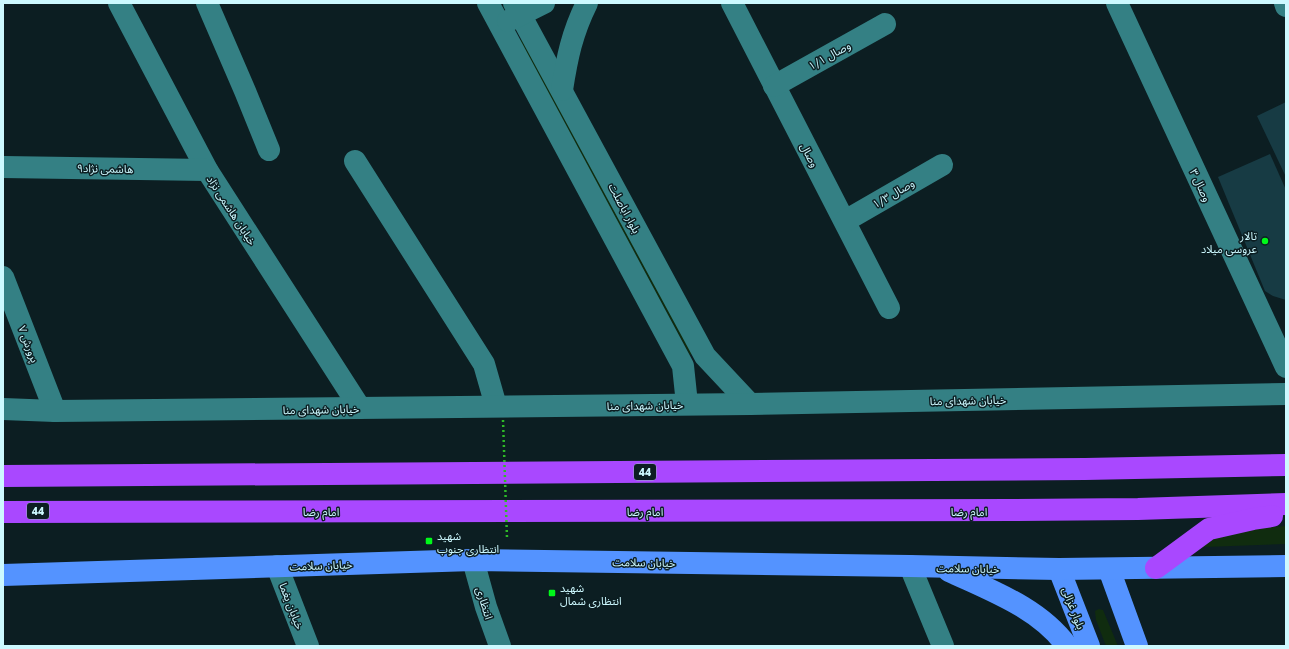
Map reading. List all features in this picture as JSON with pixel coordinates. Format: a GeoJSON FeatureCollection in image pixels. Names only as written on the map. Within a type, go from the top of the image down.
{"type":"FeatureCollection","features":[{"type":"Feature","properties":{"kind":"highway","name":"44"},"geometry":{"type":"LineString","coordinates":[[3,476],[1077,469],[1286,465]]}},
{"type":"Feature","properties":{"kind":"highway","name":"امام رضا"},"geometry":{"type":"LineString","coordinates":[[3,512],[1015,510],[1138,509],[1286,504]]}},
{"type":"Feature","properties":{"kind":"highway"},"geometry":{"type":"LineString","coordinates":[[1156,568],[1209,529],[1253,519],[1286,515]]}},
{"type":"Feature","properties":{"kind":"main road","name":"خیابان سلامت"},"geometry":{"type":"LineString","coordinates":[[3,574],[473,560],[910,566],[1060,570],[1286,566]]}},
{"type":"Feature","properties":{"kind":"main road"},"geometry":{"type":"LineString","coordinates":[[941,567],[1008,598],[1038,616],[1059,635],[1067,646]]}},
{"type":"Feature","properties":{"kind":"main road"},"geometry":{"type":"LineString","coordinates":[[1109,569],[1137,646]]}},
{"type":"Feature","properties":{"kind":"main road","name":"بلوار غزالی"},"geometry":{"type":"LineString","coordinates":[[1060,570],[1089,646]]}},
{"type":"Feature","properties":{"kind":"street","name":"خیابان هاشمی نژاد"},"geometry":{"type":"LineString","coordinates":[[118,3],[207,170],[360,408]]}},
{"type":"Feature","properties":{"kind":"street"},"geometry":{"type":"LineString","coordinates":[[207,3],[269,150]]}},
{"type":"Feature","properties":{"kind":"street"},"geometry":{"type":"LineString","coordinates":[[488,3],[684,366],[687,404]]}},
{"type":"Feature","properties":{"kind":"street"},"geometry":{"type":"LineString","coordinates":[[499,25],[517,9],[544,3]]}},
{"type":"Feature","properties":{"kind":"street"},"geometry":{"type":"LineString","coordinates":[[562,90],[570,45],[587,3]]}},
{"type":"Feature","properties":{"kind":"street","name":"وصال"},"geometry":{"type":"LineString","coordinates":[[732,3],[889,308]]}},
{"type":"Feature","properties":{"kind":"street","name":"وصال ۳"},"geometry":{"type":"LineString","coordinates":[[1117,3],[1286,367]]}},
{"type":"Feature","properties":{"kind":"street","name":"بلوار اباصلت"},"geometry":{"type":"LineString","coordinates":[[517,9],[705,356],[750,404]]}},
{"type":"Feature","properties":{"kind":"street","name":"وصال ۱/۱"},"geometry":{"type":"LineString","coordinates":[[774,86],[885,24]]}},
{"type":"Feature","properties":{"kind":"street"},"geometry":{"type":"LineString","coordinates":[[355,161],[484,364],[499,413]]}},
{"type":"Feature","properties":{"kind":"street","name":"وصال ۱/۳"},"geometry":{"type":"LineString","coordinates":[[845,221],[942,165]]}},
{"type":"Feature","properties":{"kind":"street","name":"هاشمی نژاد۹"},"geometry":{"type":"LineString","coordinates":[[3,166],[207,170]]}},
{"type":"Feature","properties":{"kind":"street","name":"پرورش ۷"},"geometry":{"type":"LineString","coordinates":[[3,277],[55,411]]}},
{"type":"Feature","properties":{"kind":"street"},"geometry":{"type":"LineString","coordinates":[[684,366],[691,368],[696,367],[701,364],[705,356]]}},
{"type":"Feature","properties":{"kind":"street","name":"خیابان شهدای منا"},"geometry":{"type":"LineString","coordinates":[[3,409],[55,411],[360,408],[499,413],[687,404],[1286,394]]}},
{"type":"Feature","properties":{"kind":"street","name":"انتظاری"},"geometry":{"type":"LineString","coordinates":[[473,560],[486,607],[500,646]]}},
{"type":"Feature","properties":{"kind":"street","name":"خیابان یغما"},"geometry":{"type":"LineString","coordinates":[[277,566],[308,646]]}},
{"type":"Feature","properties":{"kind":"street"},"geometry":{"type":"LineString","coordinates":[[910,566],[943,646]]}},
{"type":"Feature","properties":{"kind":"path"},"geometry":{"type":"LineString","coordinates":[[499,413],[507,538]]}},
{"type":"Feature","properties":{"kind":"green space"},"geometry":{"type":"Polygon","coordinates":[[[522,39],[692,353],[690,355],[519,41],[522,39]]]}},
{"type":"Feature","properties":{"kind":"green space"},"geometry":{"type":"Polygon","coordinates":[[[1286,526],[1286,544],[1189,549],[1186,539],[1262,528],[1286,526]]]}},
{"type":"Feature","properties":{"kind":"green space"},"geometry":{"type":"Polygon","coordinates":[[[1099,609],[1103,610],[1118,646],[1106,646],[1096,620],[1095,611],[1099,609]]]}},
{"type":"Feature","properties":{"kind":"building"},"geometry":{"type":"Polygon","coordinates":[[[1286,102],[1286,177],[1257,116],[1286,102]]]}},
{"type":"Feature","properties":{"kind":"building","name":"تالار عروسی میلاد"},"geometry":{"type":"Polygon","coordinates":[[[1270,154],[1286,190],[1286,300],[1273,296],[1265,291],[1218,177],[1270,154]]]}},
{"type":"Feature","properties":{"kind":"place","name":"تالار عروسی میلاد"},"geometry":{"type":"Point","coordinates":[1265,241]}},
{"type":"Feature","properties":{"kind":"place","name":"شهید انتظاری جنوب"},"geometry":{"type":"Point","coordinates":[429,541]}},
{"type":"Feature","properties":{"kind":"place","name":"شهید انتظاری شمال"},"geometry":{"type":"Point","coordinates":[552,593]}}]}
